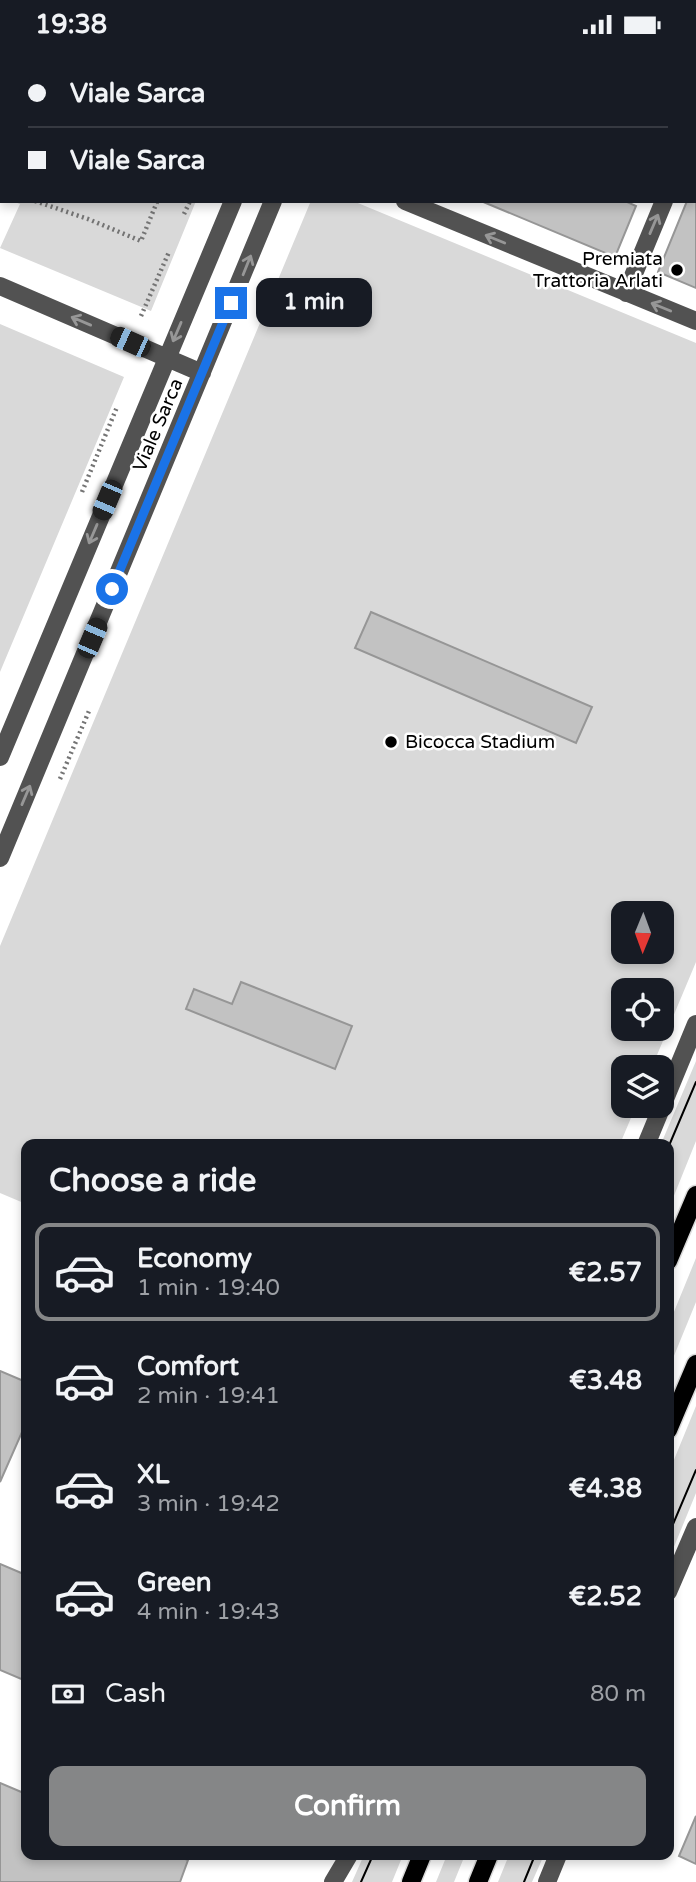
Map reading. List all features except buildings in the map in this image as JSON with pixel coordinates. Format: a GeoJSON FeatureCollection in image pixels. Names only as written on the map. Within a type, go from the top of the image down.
{"type":"FeatureCollection","features":[{"type":"Feature","properties":{"kind":"main road"},"geometry":{"type":"LineString","coordinates":[[674,1247],[696,1195]]}},
{"type":"Feature","properties":{"kind":"main road"},"geometry":{"type":"LineString","coordinates":[[674,1416],[696,1364]]}},
{"type":"Feature","properties":{"kind":"main road"},"geometry":{"type":"LineString","coordinates":[[411,1882],[420,1860]]}},
{"type":"Feature","properties":{"kind":"main road"},"geometry":{"type":"LineString","coordinates":[[478,1882],[487,1860]]}},
{"type":"Feature","properties":{"kind":"street","name":"Viale Sarca"},"geometry":{"type":"LineString","coordinates":[[0,757],[232,203]]}},
{"type":"Feature","properties":{"kind":"street","name":"Viale Sarca"},"geometry":{"type":"LineString","coordinates":[[0,858],[272,203]]}},
{"type":"Feature","properties":{"kind":"street"},"geometry":{"type":"LineString","coordinates":[[410,203],[696,321]]}},
{"type":"Feature","properties":{"kind":"street"},"geometry":{"type":"LineString","coordinates":[[626,293],[663,203]]}},
{"type":"Feature","properties":{"kind":"street"},"geometry":{"type":"LineString","coordinates":[[0,286],[202,373]]}},
{"type":"Feature","properties":{"kind":"street"},"geometry":{"type":"LineString","coordinates":[[648,1139],[696,1024]]}},
{"type":"Feature","properties":{"kind":"street"},"geometry":{"type":"LineString","coordinates":[[674,1578],[696,1527]]}},
{"type":"Feature","properties":{"kind":"street"},"geometry":{"type":"LineString","coordinates":[[333,1882],[346,1860]]}},
{"type":"Feature","properties":{"kind":"street"},"geometry":{"type":"LineString","coordinates":[[547,1882],[556,1860]]}},
{"type":"Feature","properties":{"kind":"path"},"geometry":{"type":"LineString","coordinates":[[41,203],[141,241],[157,203]]}},
{"type":"Feature","properties":{"kind":"path"},"geometry":{"type":"LineString","coordinates":[[184,214],[189,203]]}},
{"type":"Feature","properties":{"kind":"path"},"geometry":{"type":"LineString","coordinates":[[141,317],[169,253]]}},
{"type":"Feature","properties":{"kind":"path"},"geometry":{"type":"LineString","coordinates":[[82,492],[117,407]]}},
{"type":"Feature","properties":{"kind":"path"},"geometry":{"type":"LineString","coordinates":[[60,779],[89,711]]}},
{"type":"Feature","properties":{"kind":"shaded area"},"geometry":{"type":"Polygon","coordinates":[[[17,203],[195,203],[151,311],[0,248],[20,204],[17,203]]]}},
{"type":"Feature","properties":{"kind":"shaded area","name":"Bicocca Stadium"},"geometry":{"type":"Polygon","coordinates":[[[310,203],[358,203],[696,343],[696,962],[674,1014],[674,978],[611,978],[611,1041],[663,1041],[657,1055],[611,1055],[611,1118],[631,1118],[622,1139],[21,1139],[21,1202],[0,1193],[0,946],[310,203]]]}},
{"type":"Feature","properties":{"kind":"shaded area"},"geometry":{"type":"Polygon","coordinates":[[[0,324],[124,377],[0,672],[0,324]]]}},
{"type":"Feature","properties":{"kind":"shaded area"},"geometry":{"type":"Polygon","coordinates":[[[696,1061],[696,1141],[674,1196],[674,1139],[663,1139],[696,1061]]]}},
{"type":"Feature","properties":{"kind":"shaded area"},"geometry":{"type":"Polygon","coordinates":[[[696,1258],[696,1302],[674,1356],[674,1312],[696,1258]]]}},
{"type":"Feature","properties":{"kind":"shaded area"},"geometry":{"type":"Polygon","coordinates":[[[696,1406],[696,1493],[674,1547],[674,1460],[696,1406]]]}},
{"type":"Feature","properties":{"kind":"shaded area"},"geometry":{"type":"Polygon","coordinates":[[[362,1860],[401,1860],[392,1882],[352,1882],[362,1860]]]}},
{"type":"Feature","properties":{"kind":"shaded area"},"geometry":{"type":"Polygon","coordinates":[[[445,1860],[463,1860],[454,1882],[436,1882],[445,1860]]]}},
{"type":"Feature","properties":{"kind":"shaded area"},"geometry":{"type":"Polygon","coordinates":[[[507,1860],[542,1860],[532,1882],[498,1882],[507,1860]]]}},
{"type":"Feature","properties":{"kind":"tram line"},"geometry":{"type":"LineString","coordinates":[[672,1139],[696,1082]]}},
{"type":"Feature","properties":{"kind":"tram line"},"geometry":{"type":"LineString","coordinates":[[674,1522],[696,1470]]}},
{"type":"Feature","properties":{"kind":"tram line"},"geometry":{"type":"LineString","coordinates":[[361,1882],[371,1860]]}},
{"type":"Feature","properties":{"kind":"tram line"},"geometry":{"type":"LineString","coordinates":[[524,1882],[533,1860]]}},
{"type":"Feature","properties":{"kind":"place","name":"Premiata Trattoria Arlati"},"geometry":{"type":"Point","coordinates":[677,270]}},
{"type":"Feature","properties":{"kind":"place","name":"Bicocca Stadium"},"geometry":{"type":"Point","coordinates":[391,742]}},
{"type":"Feature","properties":{"kind":"route"},"geometry":{"type":"LineString","coordinates":[[112,589],[231,303]]}}]}
